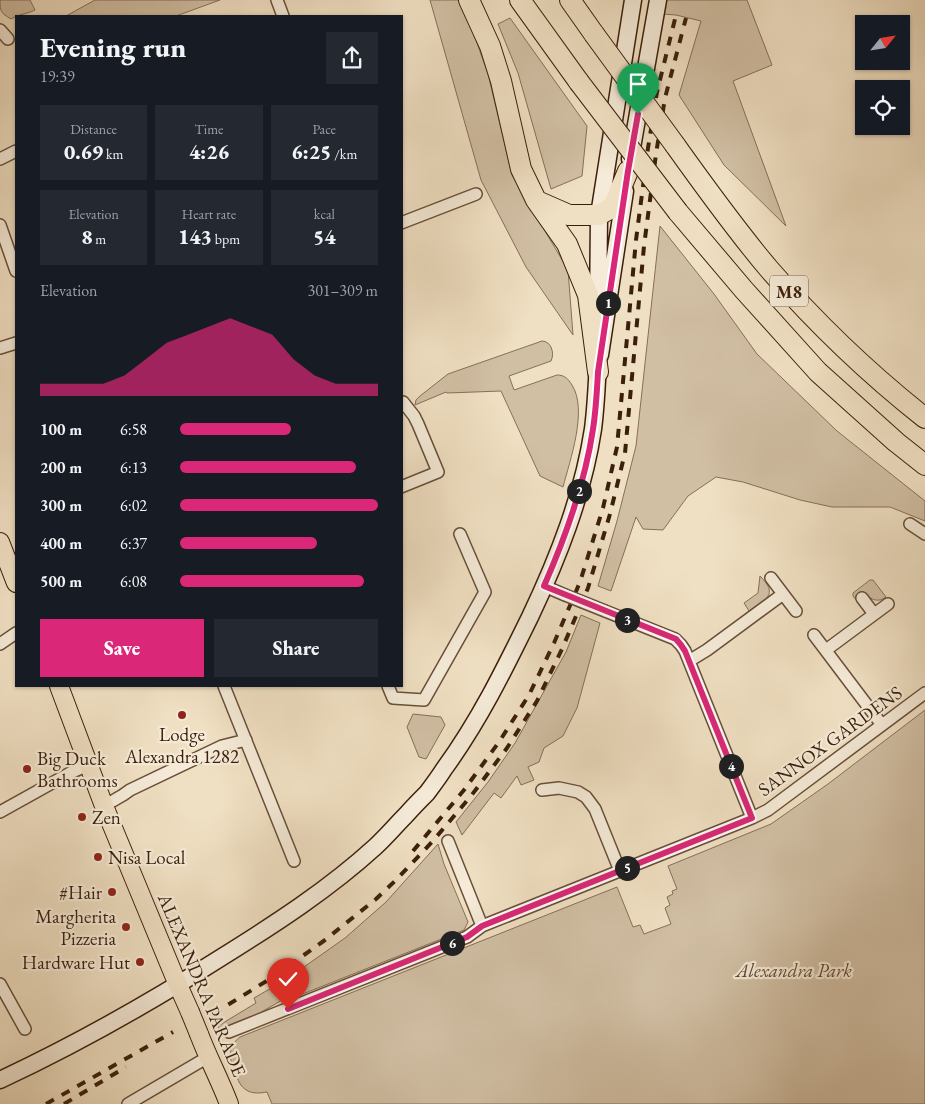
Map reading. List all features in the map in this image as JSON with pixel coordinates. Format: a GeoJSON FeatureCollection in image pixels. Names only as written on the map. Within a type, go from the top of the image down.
{"type":"FeatureCollection","features":[{"type":"Feature","properties":{"kind":"highway"},"geometry":{"type":"LineString","coordinates":[[469,0],[490,46],[501,81],[522,169],[536,200],[567,244],[588,295],[598,372]]}},
{"type":"Feature","properties":{"kind":"highway","name":"M8"},"geometry":{"type":"LineString","coordinates":[[520,0],[579,82],[678,212],[744,290],[818,372],[896,442],[925,465]]}},
{"type":"Feature","properties":{"kind":"highway","name":"M8"},"geometry":{"type":"LineString","coordinates":[[570,0],[675,146],[768,268],[819,324],[861,364],[925,418]]}},
{"type":"Feature","properties":{"kind":"highway"},"geometry":{"type":"LineString","coordinates":[[536,200],[569,215],[600,215],[613,207],[628,171]]}},
{"type":"Feature","properties":{"kind":"main road"},"geometry":{"type":"LineString","coordinates":[[0,542],[15,580]]}},
{"type":"Feature","properties":{"kind":"main road","name":"ALEXANDRA PARADE"},"geometry":{"type":"LineString","coordinates":[[59,687],[104,806],[229,1104]]}},
{"type":"Feature","properties":{"kind":"street"},"geometry":{"type":"LineString","coordinates":[[277,0],[283,15]]}},
{"type":"Feature","properties":{"kind":"street"},"geometry":{"type":"LineString","coordinates":[[0,1080],[51,1056],[155,999],[263,931],[349,870],[377,845],[427,792],[464,742],[484,708],[511,656],[555,560],[580,487],[593,430],[598,372],[600,215],[633,0]]}},
{"type":"Feature","properties":{"kind":"street"},"geometry":{"type":"LineString","coordinates":[[598,372],[628,171],[658,0]]}},
{"type":"Feature","properties":{"kind":"street"},"geometry":{"type":"LineString","coordinates":[[0,159],[15,151]]}},
{"type":"Feature","properties":{"kind":"street"},"geometry":{"type":"LineString","coordinates":[[403,222],[476,194]]}},
{"type":"Feature","properties":{"kind":"street"},"geometry":{"type":"LineString","coordinates":[[0,225],[15,268]]}},
{"type":"Feature","properties":{"kind":"street"},"geometry":{"type":"LineString","coordinates":[[0,348],[15,343]]}},
{"type":"Feature","properties":{"kind":"street"},"geometry":{"type":"LineString","coordinates":[[403,402],[414,416],[438,472],[403,486]]}},
{"type":"Feature","properties":{"kind":"street"},"geometry":{"type":"LineString","coordinates":[[910,524],[925,534]]}},
{"type":"Feature","properties":{"kind":"street"},"geometry":{"type":"LineString","coordinates":[[388,687],[393,698],[424,700],[485,592],[460,534]]}},
{"type":"Feature","properties":{"kind":"street"},"geometry":{"type":"LineString","coordinates":[[771,578],[796,611]]}},
{"type":"Feature","properties":{"kind":"street"},"geometry":{"type":"LineString","coordinates":[[544,586],[676,639],[685,651],[752,818]]}},
{"type":"Feature","properties":{"kind":"street"},"geometry":{"type":"LineString","coordinates":[[689,661],[784,594]]}},
{"type":"Feature","properties":{"kind":"street"},"geometry":{"type":"LineString","coordinates":[[862,598],[874,614]]}},
{"type":"Feature","properties":{"kind":"street"},"geometry":{"type":"LineString","coordinates":[[826,650],[888,604]]}},
{"type":"Feature","properties":{"kind":"street"},"geometry":{"type":"LineString","coordinates":[[0,644],[15,633]]}},
{"type":"Feature","properties":{"kind":"street"},"geometry":{"type":"LineString","coordinates":[[814,635],[882,726]]}},
{"type":"Feature","properties":{"kind":"street"},"geometry":{"type":"LineString","coordinates":[[224,687],[294,861]]}},
{"type":"Feature","properties":{"kind":"street","name":"SANNOX GARDENS"},"geometry":{"type":"LineString","coordinates":[[229,1032],[467,937],[482,926],[752,818],[768,810],[925,693]]}},
{"type":"Feature","properties":{"kind":"street"},"geometry":{"type":"LineString","coordinates":[[104,806],[130,790],[222,746],[246,740]]}},
{"type":"Feature","properties":{"kind":"street"},"geometry":{"type":"LineString","coordinates":[[0,812],[88,765]]}},
{"type":"Feature","properties":{"kind":"street"},"geometry":{"type":"LineString","coordinates":[[542,790],[558,788],[578,792],[586,797],[595,809],[620,871]]}},
{"type":"Feature","properties":{"kind":"street"},"geometry":{"type":"LineString","coordinates":[[448,840],[482,926]]}},
{"type":"Feature","properties":{"kind":"street"},"geometry":{"type":"LineString","coordinates":[[0,984],[25,1029]]}},
{"type":"Feature","properties":{"kind":"street"},"geometry":{"type":"LineString","coordinates":[[128,1104],[208,1056]]}},
{"type":"Feature","properties":{"kind":"green space"},"geometry":{"type":"Polygon","coordinates":[[[0,0],[30,0],[35,10],[15,15],[11,19],[2,12],[0,0]]]}},
{"type":"Feature","properties":{"kind":"green space"},"geometry":{"type":"Polygon","coordinates":[[[95,0],[220,0],[179,15],[68,15],[95,0]]]}},
{"type":"Feature","properties":{"kind":"green space"},"geometry":{"type":"Polygon","coordinates":[[[430,0],[460,0],[488,74],[512,175],[568,270],[573,335],[526,267],[481,180],[430,0]]]}},
{"type":"Feature","properties":{"kind":"green space"},"geometry":{"type":"Polygon","coordinates":[[[665,0],[747,0],[772,65],[733,81],[786,226],[724,165],[679,95],[701,21],[662,14],[665,0]]]}},
{"type":"Feature","properties":{"kind":"green space"},"geometry":{"type":"Polygon","coordinates":[[[510,18],[587,126],[582,176],[551,189],[518,73],[498,24],[510,18]]]}},
{"type":"Feature","properties":{"kind":"green space"},"geometry":{"type":"Polygon","coordinates":[[[660,226],[714,294],[757,354],[837,431],[925,501],[925,521],[890,507],[832,507],[800,500],[743,482],[716,477],[688,496],[663,530],[643,529],[636,517],[611,591],[598,586],[636,446],[660,226]]]}},
{"type":"Feature","properties":{"kind":"green space"},"geometry":{"type":"Polygon","coordinates":[[[542,341],[550,345],[553,354],[551,361],[509,376],[514,390],[557,375],[566,378],[572,385],[576,395],[578,421],[563,487],[540,476],[501,391],[446,392],[415,405],[416,400],[420,396],[448,374],[542,341]]]}},
{"type":"Feature","properties":{"kind":"green space"},"geometry":{"type":"Polygon","coordinates":[[[760,576],[769,588],[768,596],[749,611],[744,603],[758,593],[760,576]]]}},
{"type":"Feature","properties":{"kind":"green space"},"geometry":{"type":"Polygon","coordinates":[[[870,580],[873,580],[886,597],[875,600],[865,593],[856,600],[853,593],[870,580]]]}},
{"type":"Feature","properties":{"kind":"green space"},"geometry":{"type":"Polygon","coordinates":[[[581,615],[600,623],[577,708],[563,736],[544,748],[539,762],[528,767],[534,780],[521,785],[517,776],[501,798],[494,793],[462,835],[456,822],[488,782],[515,743],[566,652],[581,615]]]}},
{"type":"Feature","properties":{"kind":"green space","name":"Alexandra Park"},"geometry":{"type":"Polygon","coordinates":[[[925,710],[925,1104],[272,1104],[267,1092],[250,1092],[240,1083],[231,1062],[230,1053],[233,1045],[240,1037],[617,887],[633,927],[640,925],[644,934],[671,924],[665,908],[670,905],[667,897],[673,894],[672,891],[677,889],[668,866],[771,824],[828,784],[925,710]]]}},
{"type":"Feature","properties":{"kind":"green space"},"geometry":{"type":"Polygon","coordinates":[[[413,714],[441,717],[445,725],[426,759],[419,757],[407,727],[413,714]]]}},
{"type":"Feature","properties":{"kind":"green space"},"geometry":{"type":"Polygon","coordinates":[[[438,844],[444,864],[468,922],[464,930],[285,1001],[284,999],[244,1022],[220,1033],[218,1026],[256,1003],[254,998],[287,979],[345,938],[386,902],[438,844]]]}},
{"type":"Feature","properties":{"kind":"railway"},"geometry":{"type":"LineString","coordinates":[[413,851],[464,790],[499,742],[529,695],[580,582],[603,508],[617,447],[636,240],[648,148],[657,92],[676,15]]}},
{"type":"Feature","properties":{"kind":"railway"},"geometry":{"type":"LineString","coordinates":[[213,1014],[273,977],[325,940],[376,899],[395,881],[432,842],[471,796],[507,748],[537,701],[562,649],[588,588],[610,514],[625,453],[644,246],[656,154],[665,98],[686,18]]}},
{"type":"Feature","properties":{"kind":"railway"},"geometry":{"type":"LineString","coordinates":[[46,1104],[173,1032]]}},
{"type":"Feature","properties":{"kind":"railway"},"geometry":{"type":"LineString","coordinates":[[64,1104],[126,1067]]}},
{"type":"Feature","properties":{"kind":"place","name":"Lodge Alexandra 1282"},"geometry":{"type":"Point","coordinates":[182,715]}},
{"type":"Feature","properties":{"kind":"place","name":"Big Duck Bathrooms"},"geometry":{"type":"Point","coordinates":[27,769]}},
{"type":"Feature","properties":{"kind":"place","name":"Zen"},"geometry":{"type":"Point","coordinates":[82,817]}},
{"type":"Feature","properties":{"kind":"place","name":"Nisa Local"},"geometry":{"type":"Point","coordinates":[98,857]}},
{"type":"Feature","properties":{"kind":"place","name":"#Hair"},"geometry":{"type":"Point","coordinates":[112,892]}},
{"type":"Feature","properties":{"kind":"place","name":"Margherita Pizzeria"},"geometry":{"type":"Point","coordinates":[126,927]}},
{"type":"Feature","properties":{"kind":"place","name":"Hardware Hut"},"geometry":{"type":"Point","coordinates":[140,962]}},
{"type":"Feature","properties":{"kind":"route"},"geometry":{"type":"LineString","coordinates":[[288,1009],[467,937],[482,926],[752,818],[685,651],[676,639],[544,586],[552,569],[578,495],[587,461],[593,430],[598,372],[638,114]]}}]}
